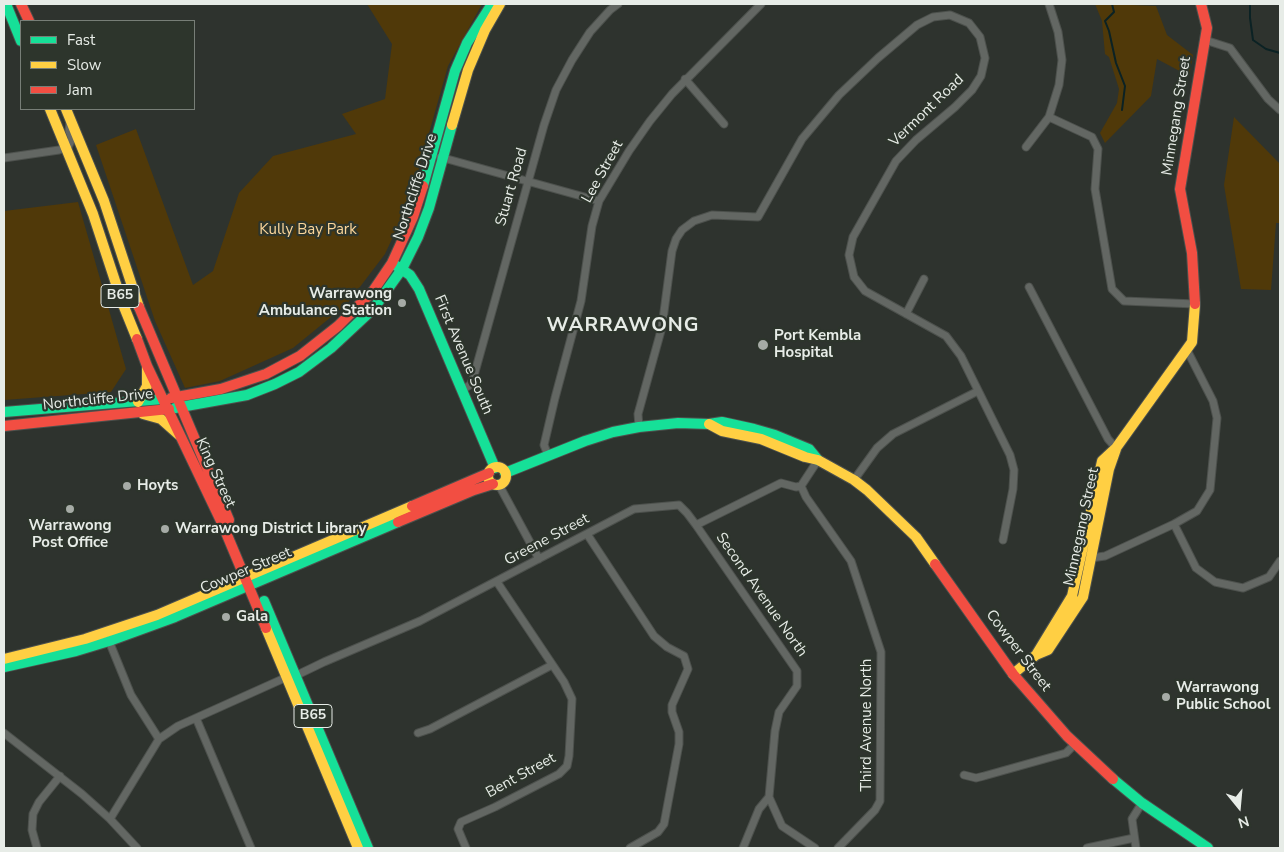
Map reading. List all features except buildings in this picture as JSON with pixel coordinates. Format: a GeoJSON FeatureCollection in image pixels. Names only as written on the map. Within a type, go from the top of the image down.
{"type":"FeatureCollection","features":[{"type":"Feature","properties":{"kind":"main road"},"geometry":{"type":"LineString","coordinates":[[6,4],[20,39]]}},
{"type":"Feature","properties":{"kind":"main road"},"geometry":{"type":"LineString","coordinates":[[21,4],[29,20]]}},
{"type":"Feature","properties":{"kind":"main road","name":"Northcliffe Drive"},"geometry":{"type":"LineString","coordinates":[[4,426],[127,412],[166,404],[178,397],[238,384],[266,374],[300,356],[338,326],[373,292],[392,263],[413,218],[455,71],[467,42],[492,4]]}},
{"type":"Feature","properties":{"kind":"main road","name":"Northcliffe Drive"},"geometry":{"type":"LineString","coordinates":[[4,412],[138,402],[166,404],[183,408],[247,395],[275,384],[304,368],[331,348],[368,314],[402,269],[418,237],[429,208],[468,70],[485,30],[500,4]]}},
{"type":"Feature","properties":{"kind":"main road","name":"Minnegang Street"},"geometry":{"type":"LineString","coordinates":[[1036,655],[1072,596],[1102,461],[1116,448],[1192,342],[1195,304],[1192,253],[1180,189],[1205,40],[1206,28],[1201,4]]}},
{"type":"Feature","properties":{"kind":"main road","name":"King Street"},"geometry":{"type":"LineString","coordinates":[[50,110],[94,214],[122,302],[147,366],[251,581]]}},
{"type":"Feature","properties":{"kind":"main road","name":"King Street"},"geometry":{"type":"LineString","coordinates":[[66,110],[104,200],[140,306],[183,408],[251,581],[366,845]]}},
{"type":"Feature","properties":{"kind":"main road","name":"First Avenue South"},"geometry":{"type":"LineString","coordinates":[[392,263],[410,275],[420,289],[462,390],[492,471]]}},
{"type":"Feature","properties":{"kind":"main road"},"geometry":{"type":"LineString","coordinates":[[138,402],[146,386],[147,366]]}},
{"type":"Feature","properties":{"kind":"main road"},"geometry":{"type":"LineString","coordinates":[[127,412],[154,416],[161,419],[183,440]]}},
{"type":"Feature","properties":{"kind":"main road","name":"Cowper Street"},"geometry":{"type":"LineString","coordinates":[[505,473],[585,441],[639,426],[722,422],[754,428],[775,435],[809,449],[818,460]]}},
{"type":"Feature","properties":{"kind":"main road","name":"Cowper Street"},"geometry":{"type":"LineString","coordinates":[[710,424],[722,431],[774,444],[805,457],[818,460],[854,480],[890,511],[916,537],[1013,674],[1075,744],[1142,803],[1208,848]]}},
{"type":"Feature","properties":{"kind":"main road"},"geometry":{"type":"LineString","coordinates":[[736,434],[749,432],[754,428],[760,434],[771,438],[774,444]]}},
{"type":"Feature","properties":{"kind":"main road","name":"Minnegang Street"},"geometry":{"type":"LineString","coordinates":[[1013,674],[1036,655],[1048,650],[1083,597],[1116,448]]}},
{"type":"Feature","properties":{"kind":"main road"},"geometry":{"type":"LineString","coordinates":[[502,469],[506,479],[496,484],[489,480],[492,471],[502,469]]}},
{"type":"Feature","properties":{"kind":"main road","name":"Cowper Street"},"geometry":{"type":"LineString","coordinates":[[4,667],[69,653],[108,641],[197,608],[251,581],[492,471]]}},
{"type":"Feature","properties":{"kind":"main road","name":"Cowper Street"},"geometry":{"type":"LineString","coordinates":[[4,659],[69,644],[114,630],[251,581],[474,490],[496,484]]}},
{"type":"Feature","properties":{"kind":"main road","name":"King Street"},"geometry":{"type":"LineString","coordinates":[[291,675],[296,698],[358,848]]}},
{"type":"Feature","properties":{"kind":"street"},"geometry":{"type":"LineString","coordinates":[[603,4],[610,10]]}},
{"type":"Feature","properties":{"kind":"street","name":"Stuart Road"},"geometry":{"type":"LineString","coordinates":[[462,390],[468,388],[473,379],[528,180],[556,90],[590,32],[618,4]]}},
{"type":"Feature","properties":{"kind":"street","name":"Lee Street"},"geometry":{"type":"LineString","coordinates":[[548,455],[544,445],[554,398],[581,301],[592,226],[599,201],[629,151],[650,121],[685,79],[761,4]]}},
{"type":"Feature","properties":{"kind":"street"},"geometry":{"type":"LineString","coordinates":[[1026,147],[1049,117],[1059,84],[1062,60],[1058,32],[1049,4]]}},
{"type":"Feature","properties":{"kind":"street","name":"Vermont Road"},"geometry":{"type":"LineString","coordinates":[[639,426],[638,414],[662,327],[672,251],[676,239],[682,230],[694,221],[712,215],[758,216],[802,139],[839,95],[917,25],[933,17],[950,15],[969,23],[980,37],[985,58],[981,76],[972,90],[916,140],[896,161],[853,237],[849,255],[854,277],[865,291],[946,336],[961,356],[1010,455],[1014,470],[1013,489],[1003,540]]}},
{"type":"Feature","properties":{"kind":"street"},"geometry":{"type":"LineString","coordinates":[[1205,40],[1230,48],[1268,99],[1280,110]]}},
{"type":"Feature","properties":{"kind":"street"},"geometry":{"type":"LineString","coordinates":[[685,79],[724,124]]}},
{"type":"Feature","properties":{"kind":"street"},"geometry":{"type":"LineString","coordinates":[[1049,117],[1079,129],[1092,137],[1098,149],[1095,189],[1112,289],[1124,301],[1195,304]]}},
{"type":"Feature","properties":{"kind":"street"},"geometry":{"type":"LineString","coordinates":[[4,158],[66,148],[71,144],[72,139],[68,127],[70,120]]}},
{"type":"Feature","properties":{"kind":"street"},"geometry":{"type":"LineString","coordinates":[[432,154],[599,201]]}},
{"type":"Feature","properties":{"kind":"street"},"geometry":{"type":"LineString","coordinates":[[906,314],[924,279]]}},
{"type":"Feature","properties":{"kind":"street"},"geometry":{"type":"LineString","coordinates":[[1029,286],[1108,439],[1116,448]]}},
{"type":"Feature","properties":{"kind":"street"},"geometry":{"type":"LineString","coordinates":[[1091,558],[1105,556],[1174,524],[1197,511],[1210,490],[1217,418],[1213,401],[1187,350]]}},
{"type":"Feature","properties":{"kind":"street"},"geometry":{"type":"LineString","coordinates":[[854,480],[877,448],[893,434],[978,392]]}},
{"type":"Feature","properties":{"kind":"street"},"geometry":{"type":"LineString","coordinates":[[696,525],[781,483],[801,486],[818,460]]}},
{"type":"Feature","properties":{"kind":"street"},"geometry":{"type":"LineString","coordinates":[[496,484],[539,559]]}},
{"type":"Feature","properties":{"kind":"street","name":"Third Avenue North"},"geometry":{"type":"LineString","coordinates":[[801,486],[806,497],[850,561],[881,652],[880,800],[875,810],[838,848]]}},
{"type":"Feature","properties":{"kind":"street","name":"Greene Street"},"geometry":{"type":"LineString","coordinates":[[159,739],[178,726],[291,675],[420,621],[634,509],[679,505],[696,525]]}},
{"type":"Feature","properties":{"kind":"street"},"geometry":{"type":"LineString","coordinates":[[1174,524],[1196,568],[1215,582],[1243,588],[1269,577],[1280,561]]}},
{"type":"Feature","properties":{"kind":"street","name":"Second Avenue North"},"geometry":{"type":"LineString","coordinates":[[696,525],[797,671],[797,686],[779,712],[775,732],[770,796]]}},
{"type":"Feature","properties":{"kind":"street"},"geometry":{"type":"LineString","coordinates":[[587,534],[654,636],[666,647],[684,656],[688,669],[672,705],[672,712],[679,732],[679,744],[664,824],[658,832],[630,848]]}},
{"type":"Feature","properties":{"kind":"street","name":"Bent Street"},"geometry":{"type":"LineString","coordinates":[[466,848],[458,829],[461,822],[551,778],[568,766],[572,699],[564,682],[497,582]]}},
{"type":"Feature","properties":{"kind":"street"},"geometry":{"type":"LineString","coordinates":[[108,641],[131,694],[159,739],[110,819]]}},
{"type":"Feature","properties":{"kind":"street"},"geometry":{"type":"LineString","coordinates":[[418,733],[430,729],[552,665]]}},
{"type":"Feature","properties":{"kind":"street"},"geometry":{"type":"LineString","coordinates":[[196,718],[251,848]]}},
{"type":"Feature","properties":{"kind":"street"},"geometry":{"type":"LineString","coordinates":[[4,733],[60,776],[110,819],[137,848]]}},
{"type":"Feature","properties":{"kind":"street"},"geometry":{"type":"LineString","coordinates":[[964,776],[976,778],[1066,753],[1075,744]]}},
{"type":"Feature","properties":{"kind":"street"},"geometry":{"type":"LineString","coordinates":[[37,848],[32,830],[34,814],[39,802],[60,776]]}},
{"type":"Feature","properties":{"kind":"street"},"geometry":{"type":"LineString","coordinates":[[743,848],[759,809],[770,796],[782,826],[815,848]]}},
{"type":"Feature","properties":{"kind":"street"},"geometry":{"type":"LineString","coordinates":[[1136,848],[1132,819],[1142,803]]}},
{"type":"Feature","properties":{"kind":"street"},"geometry":{"type":"LineString","coordinates":[[1087,848],[1134,838]]}},
{"type":"Feature","properties":{"kind":"green space","name":"Kully Bay Park"},"geometry":{"type":"Polygon","coordinates":[[[367,4],[482,4],[448,66],[410,200],[385,254],[347,304],[293,348],[220,381],[185,388],[155,321],[96,145],[136,129],[193,285],[213,271],[239,193],[273,156],[356,134],[342,114],[385,99],[392,44],[367,4]]]}},
{"type":"Feature","properties":{"kind":"green space"},"geometry":{"type":"Polygon","coordinates":[[[1095,4],[1156,6],[1167,35],[1193,55],[1189,76],[1157,59],[1151,96],[1105,143],[1100,133],[1117,103],[1119,89],[1109,57],[1105,54],[1102,21],[1095,4]]]}},
{"type":"Feature","properties":{"kind":"green space"},"geometry":{"type":"Polygon","coordinates":[[[1234,117],[1280,164],[1280,223],[1276,223],[1271,290],[1241,289],[1224,185],[1234,117]]]}},
{"type":"Feature","properties":{"kind":"green space"},"geometry":{"type":"Polygon","coordinates":[[[78,202],[126,369],[111,392],[4,400],[4,211],[78,202]]]}},
{"type":"Feature","properties":{"kind":"waterway"},"geometry":{"type":"LineString","coordinates":[[1112,4],[1114,12],[1105,21],[1116,63],[1125,86],[1122,110]]}},
{"type":"Feature","properties":{"kind":"waterway"},"geometry":{"type":"LineString","coordinates":[[1250,4],[1253,40],[1266,49],[1280,53]]}},
{"type":"Feature","properties":{"kind":"traffic: fast"},"geometry":{"type":"LineString","coordinates":[[6,4],[20,39]]}},
{"type":"Feature","properties":{"kind":"traffic: fast"},"geometry":{"type":"LineString","coordinates":[[423,186],[455,71],[467,43],[492,4]]}},
{"type":"Feature","properties":{"kind":"traffic: fast"},"geometry":{"type":"LineString","coordinates":[[175,408],[247,395],[299,372],[331,348],[374,308],[402,269],[418,237],[429,208],[452,125]]}},
{"type":"Feature","properties":{"kind":"traffic: fast"},"geometry":{"type":"LineString","coordinates":[[395,265],[410,275],[419,289],[495,468]]}},
{"type":"Feature","properties":{"kind":"traffic: fast"},"geometry":{"type":"LineString","coordinates":[[4,412],[163,399]]}},
{"type":"Feature","properties":{"kind":"traffic: fast"},"geometry":{"type":"LineString","coordinates":[[505,473],[585,441],[613,432],[678,423],[709,424],[722,422],[754,429],[775,435],[809,449],[818,460]]}},
{"type":"Feature","properties":{"kind":"traffic: fast"},"geometry":{"type":"LineString","coordinates":[[4,667],[76,651],[175,617],[398,522]]}},
{"type":"Feature","properties":{"kind":"traffic: fast"},"geometry":{"type":"LineString","coordinates":[[264,601],[368,848]]}},
{"type":"Feature","properties":{"kind":"traffic: fast"},"geometry":{"type":"LineString","coordinates":[[1113,779],[1142,803],[1208,848]]}},
{"type":"Feature","properties":{"kind":"traffic: slow"},"geometry":{"type":"LineString","coordinates":[[452,125],[468,70],[485,30],[500,4]]}},
{"type":"Feature","properties":{"kind":"traffic: slow"},"geometry":{"type":"LineString","coordinates":[[50,110],[93,214],[122,302],[137,339]]}},
{"type":"Feature","properties":{"kind":"traffic: slow"},"geometry":{"type":"LineString","coordinates":[[66,110],[104,201],[139,307]]}},
{"type":"Feature","properties":{"kind":"traffic: slow"},"geometry":{"type":"LineString","coordinates":[[1036,655],[1072,596],[1102,461],[1116,448],[1192,342],[1195,304]]}},
{"type":"Feature","properties":{"kind":"traffic: slow"},"geometry":{"type":"LineString","coordinates":[[138,402],[147,386],[147,368]]}},
{"type":"Feature","properties":{"kind":"traffic: slow"},"geometry":{"type":"LineString","coordinates":[[143,414],[161,419],[179,435]]}},
{"type":"Feature","properties":{"kind":"traffic: slow"},"geometry":{"type":"LineString","coordinates":[[709,424],[722,431],[761,439],[805,457],[818,460],[854,480],[916,537],[935,564]]}},
{"type":"Feature","properties":{"kind":"traffic: slow"},"geometry":{"type":"LineString","coordinates":[[1013,674],[1036,655],[1048,650],[1083,597],[1109,469],[1116,449]]}},
{"type":"Feature","properties":{"kind":"traffic: slow"},"geometry":{"type":"LineString","coordinates":[[497,467],[503,470],[506,476],[503,482],[497,485],[491,482],[488,476],[491,470],[497,467]]}},
{"type":"Feature","properties":{"kind":"traffic: slow"},"geometry":{"type":"LineString","coordinates":[[4,659],[85,639],[157,615],[412,506]]}},
{"type":"Feature","properties":{"kind":"traffic: slow"},"geometry":{"type":"LineString","coordinates":[[266,628],[358,848]]}},
{"type":"Feature","properties":{"kind":"traffic: jam"},"geometry":{"type":"LineString","coordinates":[[21,4],[29,20]]}},
{"type":"Feature","properties":{"kind":"traffic: jam"},"geometry":{"type":"LineString","coordinates":[[1195,304],[1192,253],[1180,189],[1207,28],[1201,4]]}},
{"type":"Feature","properties":{"kind":"traffic: jam"},"geometry":{"type":"LineString","coordinates":[[171,398],[221,389],[266,374],[300,356],[338,326],[373,291],[392,263],[413,217],[423,186]]}},
{"type":"Feature","properties":{"kind":"traffic: jam"},"geometry":{"type":"LineString","coordinates":[[139,307],[229,520]]}},
{"type":"Feature","properties":{"kind":"traffic: jam"},"geometry":{"type":"LineString","coordinates":[[137,339],[147,366],[222,523],[266,628]]}},
{"type":"Feature","properties":{"kind":"traffic: jam"},"geometry":{"type":"LineString","coordinates":[[4,426],[169,409]]}},
{"type":"Feature","properties":{"kind":"traffic: jam"},"geometry":{"type":"LineString","coordinates":[[412,506],[489,473]]}},
{"type":"Feature","properties":{"kind":"traffic: jam"},"geometry":{"type":"LineString","coordinates":[[398,522],[493,484]]}},
{"type":"Feature","properties":{"kind":"traffic: jam"},"geometry":{"type":"LineString","coordinates":[[935,564],[1013,674],[1067,736],[1113,779]]}},
{"type":"Feature","properties":{"kind":"place","name":"Warrawong Ambulance Station"},"geometry":{"type":"Point","coordinates":[402,303]}},
{"type":"Feature","properties":{"kind":"place","name":"Port Kembla Hospital"},"geometry":{"type":"Point","coordinates":[763,345]}},
{"type":"Feature","properties":{"kind":"place","name":"Hoyts"},"geometry":{"type":"Point","coordinates":[127,486]}},
{"type":"Feature","properties":{"kind":"place","name":"Warrawong Post Office"},"geometry":{"type":"Point","coordinates":[70,509]}},
{"type":"Feature","properties":{"kind":"place","name":"Warrawong District Library"},"geometry":{"type":"Point","coordinates":[165,529]}},
{"type":"Feature","properties":{"kind":"place","name":"Gala"},"geometry":{"type":"Point","coordinates":[226,617]}},
{"type":"Feature","properties":{"kind":"place","name":"Warrawong Public School"},"geometry":{"type":"Point","coordinates":[1166,697]}},
{"type":"Feature","properties":{"kind":"district","name":"WARRAWONG"},"geometry":{"type":"Point","coordinates":[623,326]}}]}
